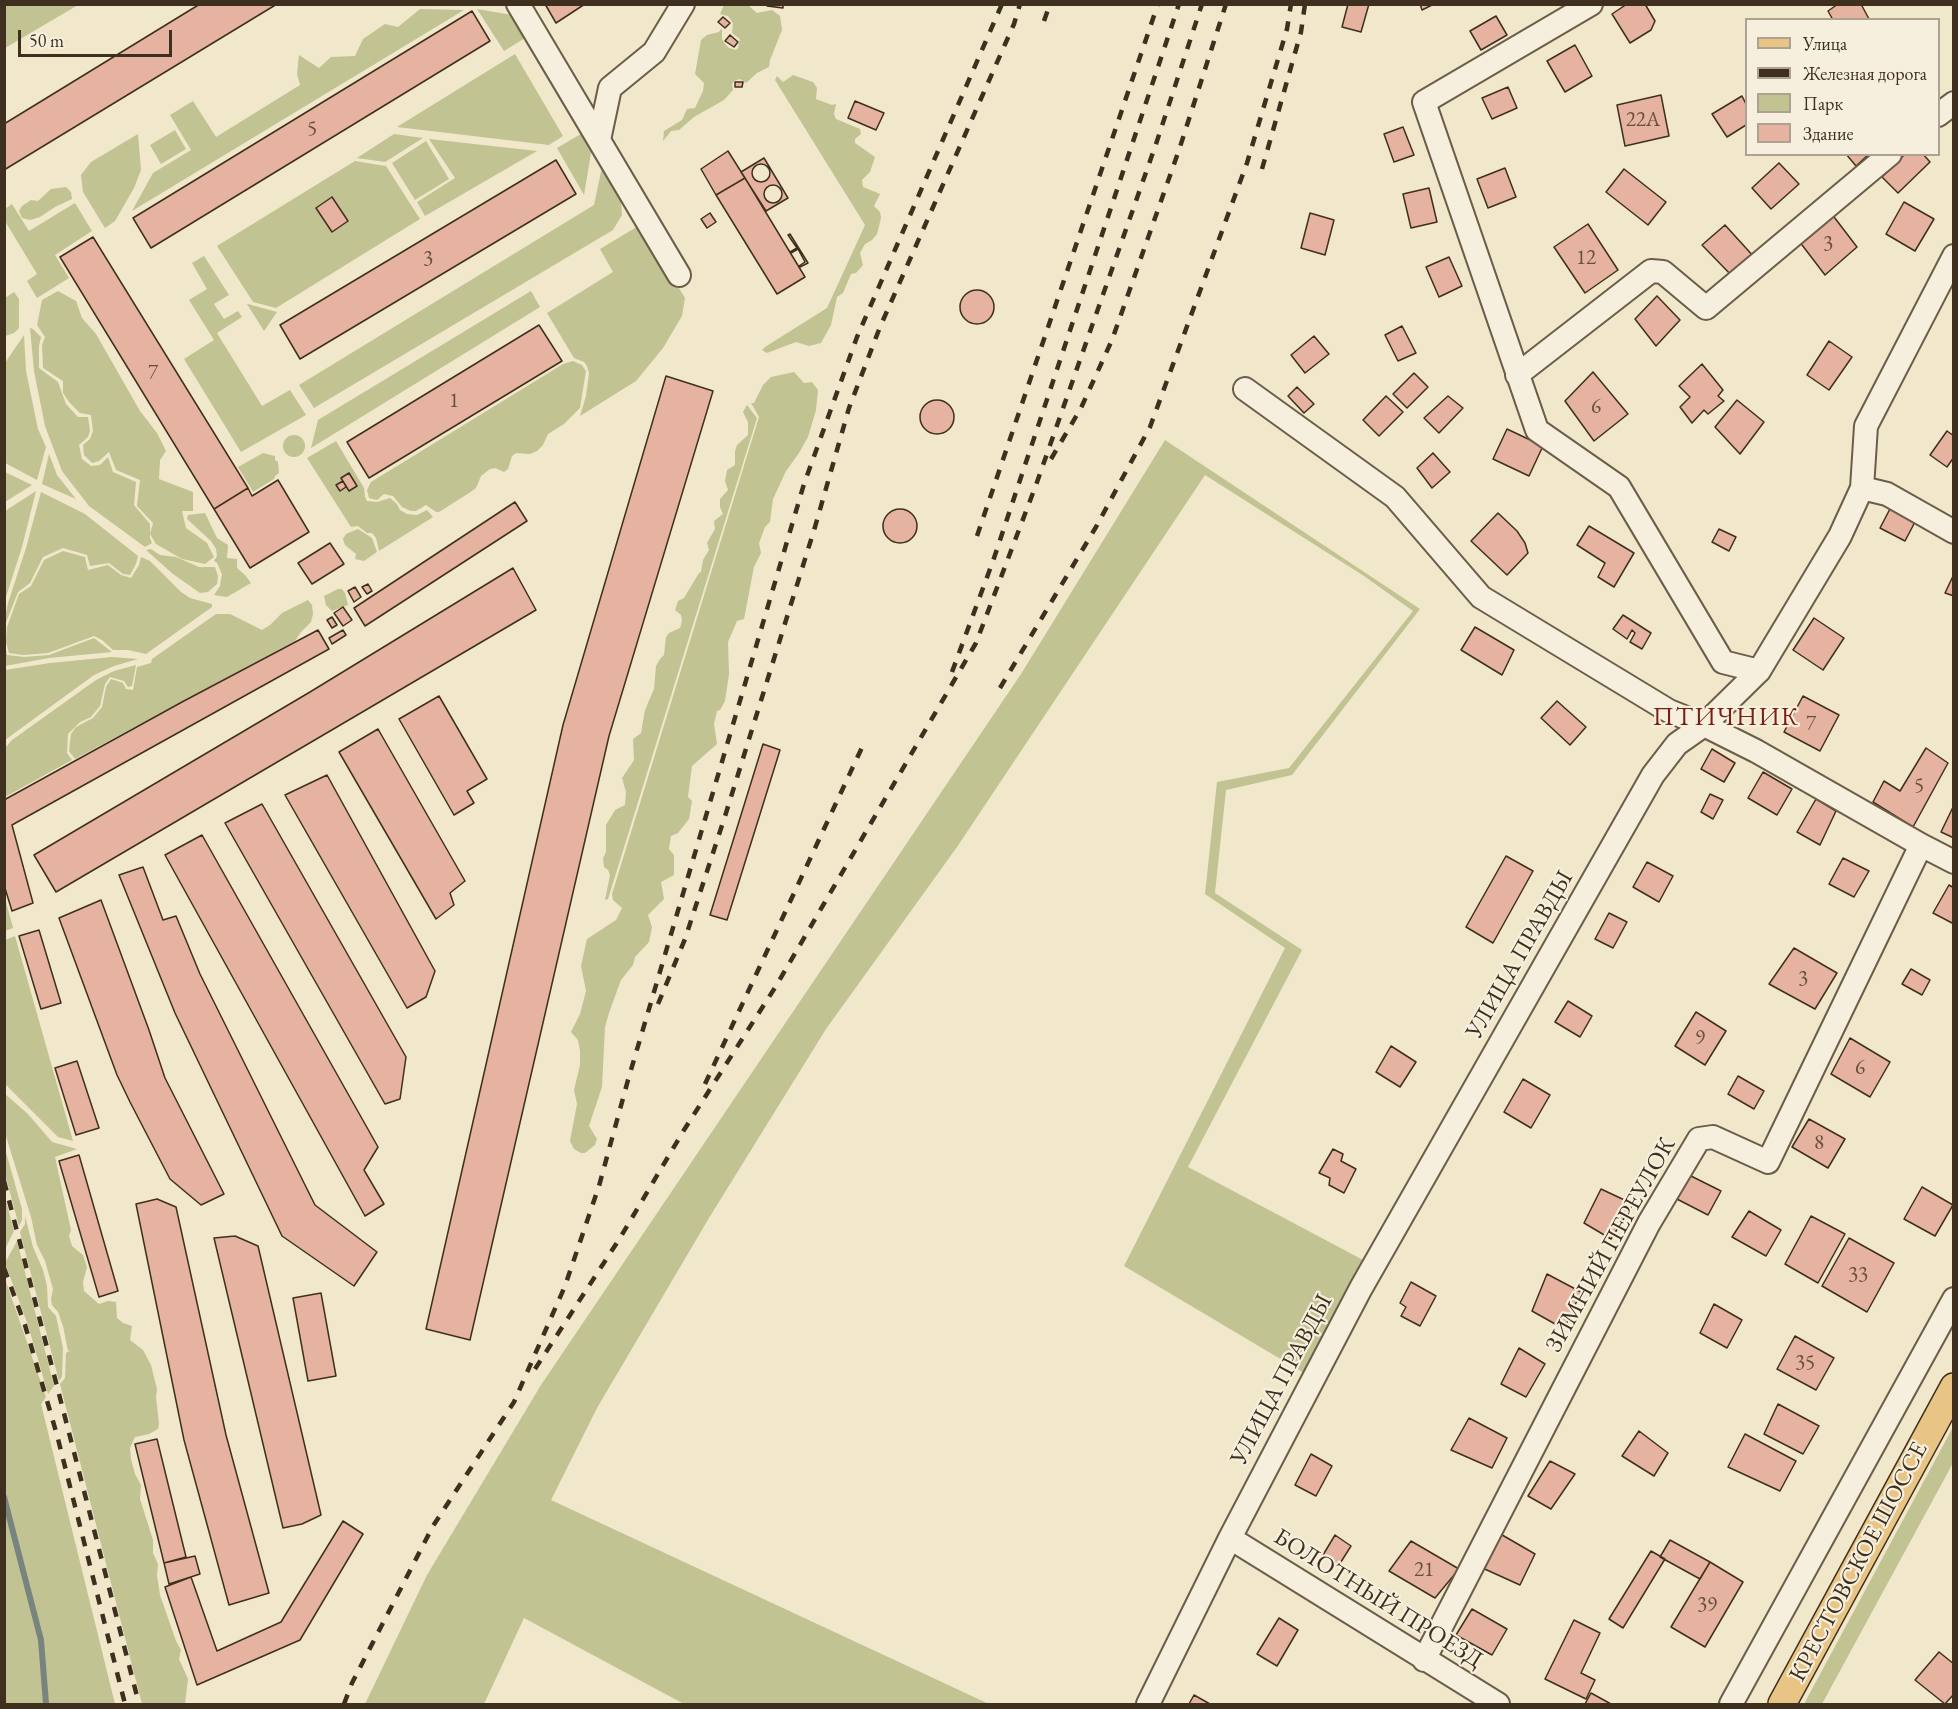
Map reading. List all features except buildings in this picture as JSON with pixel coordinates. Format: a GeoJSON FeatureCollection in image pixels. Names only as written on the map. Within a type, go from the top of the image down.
{"type":"FeatureCollection","features":[{"type":"Feature","properties":{"kind":"main road","name":"КРЕСТОВСКОЕ ШОССЕ"},"geometry":{"type":"LineString","coordinates":[[1782,1704],[1953,1387]]}},
{"type":"Feature","properties":{"kind":"street"},"geometry":{"type":"LineString","coordinates":[[518,4],[679,274]]}},
{"type":"Feature","properties":{"kind":"street"},"geometry":{"type":"LineString","coordinates":[[599,140],[610,88],[654,52],[683,4]]}},
{"type":"Feature","properties":{"kind":"street"},"geometry":{"type":"LineString","coordinates":[[1591,4],[1424,102],[1537,430],[1619,487],[1723,662],[1759,671]]}},
{"type":"Feature","properties":{"kind":"street"},"geometry":{"type":"LineString","coordinates":[[1940,113],[1953,103]]}},
{"type":"Feature","properties":{"kind":"street"},"geometry":{"type":"LineString","coordinates":[[1517,375],[1652,271],[1663,272],[1706,308],[1888,156]]}},
{"type":"Feature","properties":{"kind":"street","name":"УЛИЦА ПРАВДЫ"},"geometry":{"type":"LineString","coordinates":[[1148,1704],[1230,1538],[1361,1288],[1653,776],[1677,744],[1704,725],[1759,671],[1840,536],[1862,488],[1866,426],[1953,256]]}},
{"type":"Feature","properties":{"kind":"street"},"geometry":{"type":"LineString","coordinates":[[1245,389],[1395,497],[1481,597],[1670,711],[1704,725],[1756,752],[1953,862]]}},
{"type":"Feature","properties":{"kind":"street"},"geometry":{"type":"LineString","coordinates":[[1862,488],[1887,494],[1953,532]]}},
{"type":"Feature","properties":{"kind":"street","name":"ЗИМНИЙ ПЕРЕУЛОК"},"geometry":{"type":"LineString","coordinates":[[1424,1660],[1649,1222],[1699,1139],[1713,1137],[1768,1162],[1920,845]]}},
{"type":"Feature","properties":{"kind":"street"},"geometry":{"type":"LineString","coordinates":[[1731,1704],[1953,1299]]}},
{"type":"Feature","properties":{"kind":"street","name":"БОЛОТНЫЙ ПРОЕЗД"},"geometry":{"type":"LineString","coordinates":[[1230,1538],[1498,1704]]}},
{"type":"Feature","properties":{"kind":"green space"},"geometry":{"type":"Polygon","coordinates":[[[5,4],[78,4],[78,5],[5,48],[5,4]]]}},
{"type":"Feature","properties":{"kind":"green space"},"geometry":{"type":"Polygon","coordinates":[[[724,5],[748,5],[757,13],[772,10],[780,16],[782,30],[769,67],[757,73],[746,83],[740,79],[734,81],[733,90],[724,100],[694,117],[679,130],[671,131],[663,141],[664,131],[682,120],[687,109],[695,108],[703,91],[704,83],[695,74],[701,40],[707,35],[719,32],[722,28],[722,39],[725,44],[729,48],[736,50],[738,48],[740,39],[732,33],[733,23],[728,16],[720,14],[724,5]]]}},
{"type":"Feature","properties":{"kind":"green space"},"geometry":{"type":"Polygon","coordinates":[[[420,9],[464,10],[132,211],[153,173],[191,150],[170,115],[193,101],[216,137],[300,85],[297,74],[299,55],[319,68],[331,57],[355,56],[363,39],[385,24],[398,27],[420,9]]]}},
{"type":"Feature","properties":{"kind":"green space"},"geometry":{"type":"Polygon","coordinates":[[[477,9],[518,16],[530,35],[504,51],[477,9]]]}},
{"type":"Feature","properties":{"kind":"green space"},"geometry":{"type":"Polygon","coordinates":[[[515,54],[563,136],[549,145],[397,127],[515,54]]]}},
{"type":"Feature","properties":{"kind":"green space"},"geometry":{"type":"Polygon","coordinates":[[[793,75],[813,82],[817,88],[816,99],[832,105],[836,104],[834,114],[836,119],[860,129],[861,134],[855,139],[855,143],[875,157],[870,172],[862,180],[863,187],[880,194],[874,206],[880,212],[881,218],[877,234],[865,244],[860,253],[863,265],[856,273],[851,274],[843,293],[837,297],[831,325],[821,343],[809,346],[796,342],[767,353],[762,350],[765,347],[827,308],[865,225],[775,80],[777,76],[783,82],[793,75]]]}},
{"type":"Feature","properties":{"kind":"green space"},"geometry":{"type":"Polygon","coordinates":[[[175,130],[186,149],[161,164],[150,145],[175,130]]]}},
{"type":"Feature","properties":{"kind":"green space"},"geometry":{"type":"Polygon","coordinates":[[[586,131],[593,141],[584,195],[557,148],[586,131]]]}},
{"type":"Feature","properties":{"kind":"green space"},"geometry":{"type":"Polygon","coordinates":[[[138,134],[141,170],[134,188],[115,221],[105,228],[83,192],[81,175],[91,162],[138,134]]]}},
{"type":"Feature","properties":{"kind":"green space"},"geometry":{"type":"Polygon","coordinates":[[[394,134],[423,138],[385,162],[357,158],[394,134]]]}},
{"type":"Feature","properties":{"kind":"green space"},"geometry":{"type":"Polygon","coordinates":[[[429,139],[537,151],[425,216],[417,202],[455,178],[429,139]]]}},
{"type":"Feature","properties":{"kind":"green space"},"geometry":{"type":"Polygon","coordinates":[[[426,141],[449,179],[415,200],[392,163],[426,141]]]}},
{"type":"Feature","properties":{"kind":"green space"},"geometry":{"type":"Polygon","coordinates":[[[355,161],[386,166],[420,219],[276,308],[253,302],[217,246],[355,161]]]}},
{"type":"Feature","properties":{"kind":"green space"},"geometry":{"type":"Polygon","coordinates":[[[602,167],[621,200],[622,215],[613,230],[314,408],[299,385],[594,205],[602,167]]]}},
{"type":"Feature","properties":{"kind":"green space"},"geometry":{"type":"Polygon","coordinates":[[[66,187],[71,192],[72,199],[40,217],[30,220],[22,218],[19,211],[22,206],[31,200],[38,201],[51,189],[66,187]]]}},
{"type":"Feature","properties":{"kind":"green space"},"geometry":{"type":"Polygon","coordinates":[[[75,203],[92,231],[55,255],[69,278],[37,298],[27,281],[37,274],[5,221],[5,209],[12,204],[29,231],[75,203]]]}},
{"type":"Feature","properties":{"kind":"green space"},"geometry":{"type":"Polygon","coordinates":[[[640,225],[685,298],[682,316],[663,348],[636,381],[580,416],[586,396],[589,373],[587,366],[584,362],[574,358],[547,313],[613,272],[600,249],[640,225]]]}},
{"type":"Feature","properties":{"kind":"green space"},"geometry":{"type":"Polygon","coordinates":[[[204,256],[229,295],[214,304],[224,319],[238,311],[242,317],[217,333],[262,406],[290,390],[306,415],[241,452],[184,359],[214,340],[189,300],[207,289],[192,263],[204,256]]]}},
{"type":"Feature","properties":{"kind":"green space"},"geometry":{"type":"Polygon","coordinates":[[[58,291],[76,301],[82,318],[96,334],[140,411],[157,433],[166,451],[160,460],[159,479],[193,492],[193,511],[182,511],[186,528],[207,543],[214,557],[205,564],[182,559],[156,544],[150,534],[153,523],[137,506],[140,480],[116,470],[109,452],[99,461],[92,463],[84,455],[83,445],[90,439],[93,431],[91,415],[80,413],[63,393],[63,381],[43,368],[42,345],[45,337],[37,325],[42,300],[58,291]]]}},
{"type":"Feature","properties":{"kind":"green space"},"geometry":{"type":"Polygon","coordinates":[[[531,291],[540,307],[311,448],[318,420],[531,291]]]}},
{"type":"Feature","properties":{"kind":"green space"},"geometry":{"type":"Polygon","coordinates":[[[14,292],[19,299],[19,328],[14,333],[5,336],[5,298],[14,292]]]}},
{"type":"Feature","properties":{"kind":"green space"},"geometry":{"type":"Polygon","coordinates":[[[247,304],[277,312],[264,331],[247,304]]]}},
{"type":"Feature","properties":{"kind":"green space"},"geometry":{"type":"Polygon","coordinates":[[[30,328],[41,337],[39,368],[58,382],[66,404],[78,417],[88,417],[90,431],[88,437],[79,445],[82,459],[91,466],[100,465],[108,457],[113,472],[136,482],[134,505],[150,524],[152,543],[145,547],[89,506],[62,471],[45,426],[34,371],[30,328]]]}},
{"type":"Feature","properties":{"kind":"green space"},"geometry":{"type":"Polygon","coordinates":[[[24,335],[26,371],[38,429],[46,447],[37,480],[5,463],[5,363],[24,335]]]}},
{"type":"Feature","properties":{"kind":"green space"},"geometry":{"type":"Polygon","coordinates":[[[573,361],[582,365],[586,371],[580,408],[564,424],[548,434],[537,451],[530,454],[516,453],[504,472],[495,468],[490,469],[481,476],[476,488],[439,512],[426,505],[416,511],[411,511],[402,507],[393,496],[384,494],[377,500],[369,498],[367,490],[371,482],[563,364],[573,361]]]}},
{"type":"Feature","properties":{"kind":"green space"},"geometry":{"type":"Polygon","coordinates":[[[794,372],[804,383],[812,382],[818,390],[816,410],[808,437],[786,471],[773,499],[770,522],[765,527],[759,543],[761,553],[754,567],[744,619],[737,621],[728,642],[729,674],[725,701],[717,711],[714,724],[717,744],[692,766],[688,797],[692,801],[689,819],[678,833],[671,836],[669,849],[674,855],[674,875],[661,882],[664,899],[648,915],[652,927],[649,942],[635,957],[633,965],[621,980],[609,1013],[605,1027],[602,1087],[589,1126],[597,1139],[595,1145],[585,1153],[581,1153],[574,1149],[570,1141],[577,1104],[574,1090],[580,1065],[578,1040],[571,1032],[580,1014],[586,991],[581,966],[587,939],[616,920],[622,908],[613,900],[612,894],[759,417],[751,403],[754,403],[763,385],[771,377],[794,372]]]}},
{"type":"Feature","properties":{"kind":"green space"},"geometry":{"type":"Polygon","coordinates":[[[747,405],[757,418],[608,899],[605,900],[610,875],[604,867],[603,858],[606,852],[606,825],[615,810],[625,805],[626,792],[622,778],[634,760],[633,739],[641,733],[645,710],[654,689],[656,666],[664,655],[666,637],[680,628],[681,615],[675,610],[678,601],[684,598],[701,572],[703,560],[709,550],[707,543],[715,529],[714,521],[723,514],[720,499],[728,490],[725,481],[727,470],[735,465],[737,445],[748,435],[748,422],[743,412],[747,405]]]}},
{"type":"Feature","properties":{"kind":"green space"},"geometry":{"type":"Polygon","coordinates":[[[294,435],[302,438],[305,446],[302,454],[294,457],[286,454],[283,446],[286,438],[294,435]]]}},
{"type":"Feature","properties":{"kind":"green space"},"geometry":{"type":"Polygon","coordinates":[[[1165,440],[1420,609],[1292,775],[1226,790],[1215,893],[1302,950],[1188,1167],[1365,1261],[1304,1373],[1124,1266],[1285,948],[1205,894],[1217,782],[1289,768],[1413,611],[1364,576],[1205,475],[957,847],[826,1029],[709,1218],[597,1408],[551,1500],[989,1704],[684,1704],[524,1618],[484,1704],[365,1704],[427,1575],[541,1385],[1021,674],[1165,440]]]}},
{"type":"Feature","properties":{"kind":"green space"},"geometry":{"type":"Polygon","coordinates":[[[336,441],[364,488],[367,501],[377,502],[390,498],[400,510],[407,514],[417,515],[427,510],[433,517],[379,551],[376,538],[372,533],[367,533],[358,526],[351,527],[307,458],[336,441]]]}},
{"type":"Feature","properties":{"kind":"green space"},"geometry":{"type":"Polygon","coordinates":[[[263,453],[275,456],[279,473],[274,479],[253,492],[238,467],[263,453]]]}},
{"type":"Feature","properties":{"kind":"green space"},"geometry":{"type":"Polygon","coordinates":[[[49,454],[57,475],[76,499],[42,484],[49,454]]]}},
{"type":"Feature","properties":{"kind":"green space"},"geometry":{"type":"Polygon","coordinates":[[[5,472],[32,485],[5,502],[5,472]]]}},
{"type":"Feature","properties":{"kind":"green space"},"geometry":{"type":"Polygon","coordinates":[[[36,491],[22,547],[5,600],[5,511],[36,491]]]}},
{"type":"Feature","properties":{"kind":"green space"},"geometry":{"type":"Polygon","coordinates":[[[41,492],[85,514],[138,556],[130,575],[123,574],[109,563],[90,566],[87,555],[63,548],[43,557],[30,583],[18,592],[5,625],[8,603],[41,492]]]}},
{"type":"Feature","properties":{"kind":"green space"},"geometry":{"type":"Polygon","coordinates":[[[205,513],[217,538],[228,545],[227,558],[237,559],[237,568],[251,583],[227,597],[214,595],[220,586],[222,574],[214,561],[217,556],[216,549],[211,541],[187,519],[188,515],[205,513]]]}},
{"type":"Feature","properties":{"kind":"green space"},"geometry":{"type":"Polygon","coordinates":[[[358,529],[372,538],[377,552],[364,561],[355,559],[356,554],[345,545],[343,539],[346,534],[358,529]]]}},
{"type":"Feature","properties":{"kind":"green space"},"geometry":{"type":"Polygon","coordinates":[[[151,549],[160,555],[176,557],[199,567],[215,567],[218,576],[217,584],[208,592],[200,593],[173,574],[146,550],[151,549]]]}},
{"type":"Feature","properties":{"kind":"green space"},"geometry":{"type":"Polygon","coordinates":[[[63,551],[85,557],[88,570],[108,565],[121,575],[131,578],[141,557],[150,561],[181,592],[190,598],[212,604],[212,607],[146,654],[128,650],[113,650],[94,636],[48,653],[23,655],[9,653],[6,642],[7,627],[19,594],[31,586],[44,560],[63,551]]]}},
{"type":"Feature","properties":{"kind":"green space"},"geometry":{"type":"Polygon","coordinates":[[[342,589],[345,593],[348,605],[332,611],[326,605],[324,596],[342,589]]]}},
{"type":"Feature","properties":{"kind":"green space"},"geometry":{"type":"Polygon","coordinates":[[[308,600],[312,605],[311,622],[295,641],[75,759],[69,751],[71,734],[76,727],[93,718],[102,707],[106,687],[111,679],[123,683],[126,689],[133,690],[137,667],[151,663],[152,659],[216,614],[230,614],[262,630],[282,613],[308,600]]]}},
{"type":"Feature","properties":{"kind":"green space"},"geometry":{"type":"Polygon","coordinates":[[[94,638],[112,652],[49,658],[5,666],[5,645],[7,655],[24,657],[49,655],[94,638]]]}},
{"type":"Feature","properties":{"kind":"green space"},"geometry":{"type":"Polygon","coordinates":[[[112,657],[138,659],[94,675],[5,740],[5,670],[112,657]]]}},
{"type":"Feature","properties":{"kind":"green space"},"geometry":{"type":"Polygon","coordinates":[[[136,665],[132,686],[128,687],[124,681],[110,677],[105,684],[100,706],[91,717],[80,722],[68,734],[67,753],[72,760],[5,797],[5,748],[12,740],[96,680],[114,671],[136,665]]]}},
{"type":"Feature","properties":{"kind":"green space"},"geometry":{"type":"Polygon","coordinates":[[[5,898],[13,928],[4,931],[5,898]]]}},
{"type":"Feature","properties":{"kind":"green space"},"geometry":{"type":"Polygon","coordinates":[[[15,936],[73,1141],[58,1137],[5,1084],[5,940],[15,936]]]}},
{"type":"Feature","properties":{"kind":"green space"},"geometry":{"type":"Polygon","coordinates":[[[5,1094],[28,1114],[52,1142],[77,1149],[55,1157],[71,1230],[69,1236],[72,1246],[83,1255],[87,1267],[83,1282],[84,1291],[99,1304],[108,1301],[116,1302],[117,1318],[132,1326],[130,1340],[143,1350],[151,1365],[157,1389],[158,1429],[135,1437],[130,1448],[131,1459],[141,1485],[140,1499],[153,1540],[153,1553],[158,1564],[160,1595],[181,1650],[179,1659],[188,1679],[185,1704],[142,1704],[60,1384],[65,1378],[66,1353],[71,1350],[68,1351],[63,1326],[58,1312],[52,1305],[53,1289],[45,1261],[37,1245],[31,1217],[5,1133],[5,1094]]]}},
{"type":"Feature","properties":{"kind":"green space"},"geometry":{"type":"Polygon","coordinates":[[[4,1145],[22,1209],[22,1220],[19,1226],[5,1174],[4,1145]]]}},
{"type":"Feature","properties":{"kind":"green space"},"geometry":{"type":"Polygon","coordinates":[[[5,1197],[14,1231],[4,1249],[5,1197]]]}},
{"type":"Feature","properties":{"kind":"green space"},"geometry":{"type":"Polygon","coordinates":[[[25,1216],[33,1247],[43,1270],[47,1286],[48,1307],[56,1316],[63,1348],[62,1377],[59,1381],[20,1232],[25,1224],[25,1216]]]}},
{"type":"Feature","properties":{"kind":"green space"},"geometry":{"type":"Polygon","coordinates":[[[17,1241],[54,1386],[48,1394],[28,1325],[5,1263],[17,1241]]]}},
{"type":"Feature","properties":{"kind":"green space"},"geometry":{"type":"Polygon","coordinates":[[[4,1276],[46,1397],[41,1404],[115,1704],[5,1704],[4,1276]]]}},
{"type":"Feature","properties":{"kind":"green space"},"geometry":{"type":"Polygon","coordinates":[[[1953,1427],[1953,1463],[1822,1704],[1804,1704],[1953,1427]]]}},
{"type":"Feature","properties":{"kind":"waterway"},"geometry":{"type":"LineString","coordinates":[[4,1497],[41,1640],[46,1704]]}},
{"type":"Feature","properties":{"kind":"railway"},"geometry":{"type":"LineString","coordinates":[[344,1704],[352,1683],[433,1526],[514,1402],[565,1286],[599,1186],[628,1080],[804,484],[857,337],[1002,4]]}},
{"type":"Feature","properties":{"kind":"railway"},"geometry":{"type":"LineString","coordinates":[[658,1004],[685,939],[726,813],[815,527],[849,408],[880,327],[1014,24],[1020,4]]}},
{"type":"Feature","properties":{"kind":"railway"},"geometry":{"type":"LineString","coordinates":[[1044,21],[1050,4]]}},
{"type":"Feature","properties":{"kind":"railway"},"geometry":{"type":"LineString","coordinates":[[977,536],[1158,4]]}},
{"type":"Feature","properties":{"kind":"railway"},"geometry":{"type":"LineString","coordinates":[[952,672],[993,561],[1179,4]]}},
{"type":"Feature","properties":{"kind":"railway"},"geometry":{"type":"LineString","coordinates":[[535,1369],[620,1238],[684,1130],[776,986],[976,643],[1036,485],[1156,144],[1202,4]]}},
{"type":"Feature","properties":{"kind":"railway"},"geometry":{"type":"LineString","coordinates":[[1051,459],[1081,408],[1112,340],[1179,150],[1226,4]]}},
{"type":"Feature","properties":{"kind":"railway"},"geometry":{"type":"LineString","coordinates":[[1000,688],[1096,527],[1150,427],[1247,163],[1287,29],[1291,4]]}},
{"type":"Feature","properties":{"kind":"railway"},"geometry":{"type":"LineString","coordinates":[[1262,169],[1301,32],[1305,4]]}},
{"type":"Feature","properties":{"kind":"railway"},"geometry":{"type":"LineString","coordinates":[[705,1084],[865,741]]}},
{"type":"Feature","properties":{"kind":"railway"},"geometry":{"type":"LineString","coordinates":[[4,1181],[139,1704]]}},
{"type":"Feature","properties":{"kind":"railway"},"geometry":{"type":"LineString","coordinates":[[4,1268],[25,1325],[57,1435],[125,1704]]}},
{"type":"Feature","properties":{"kind":"district","name":"ПТИЧНИК"},"geometry":{"type":"Point","coordinates":[1726,718]}}]}
